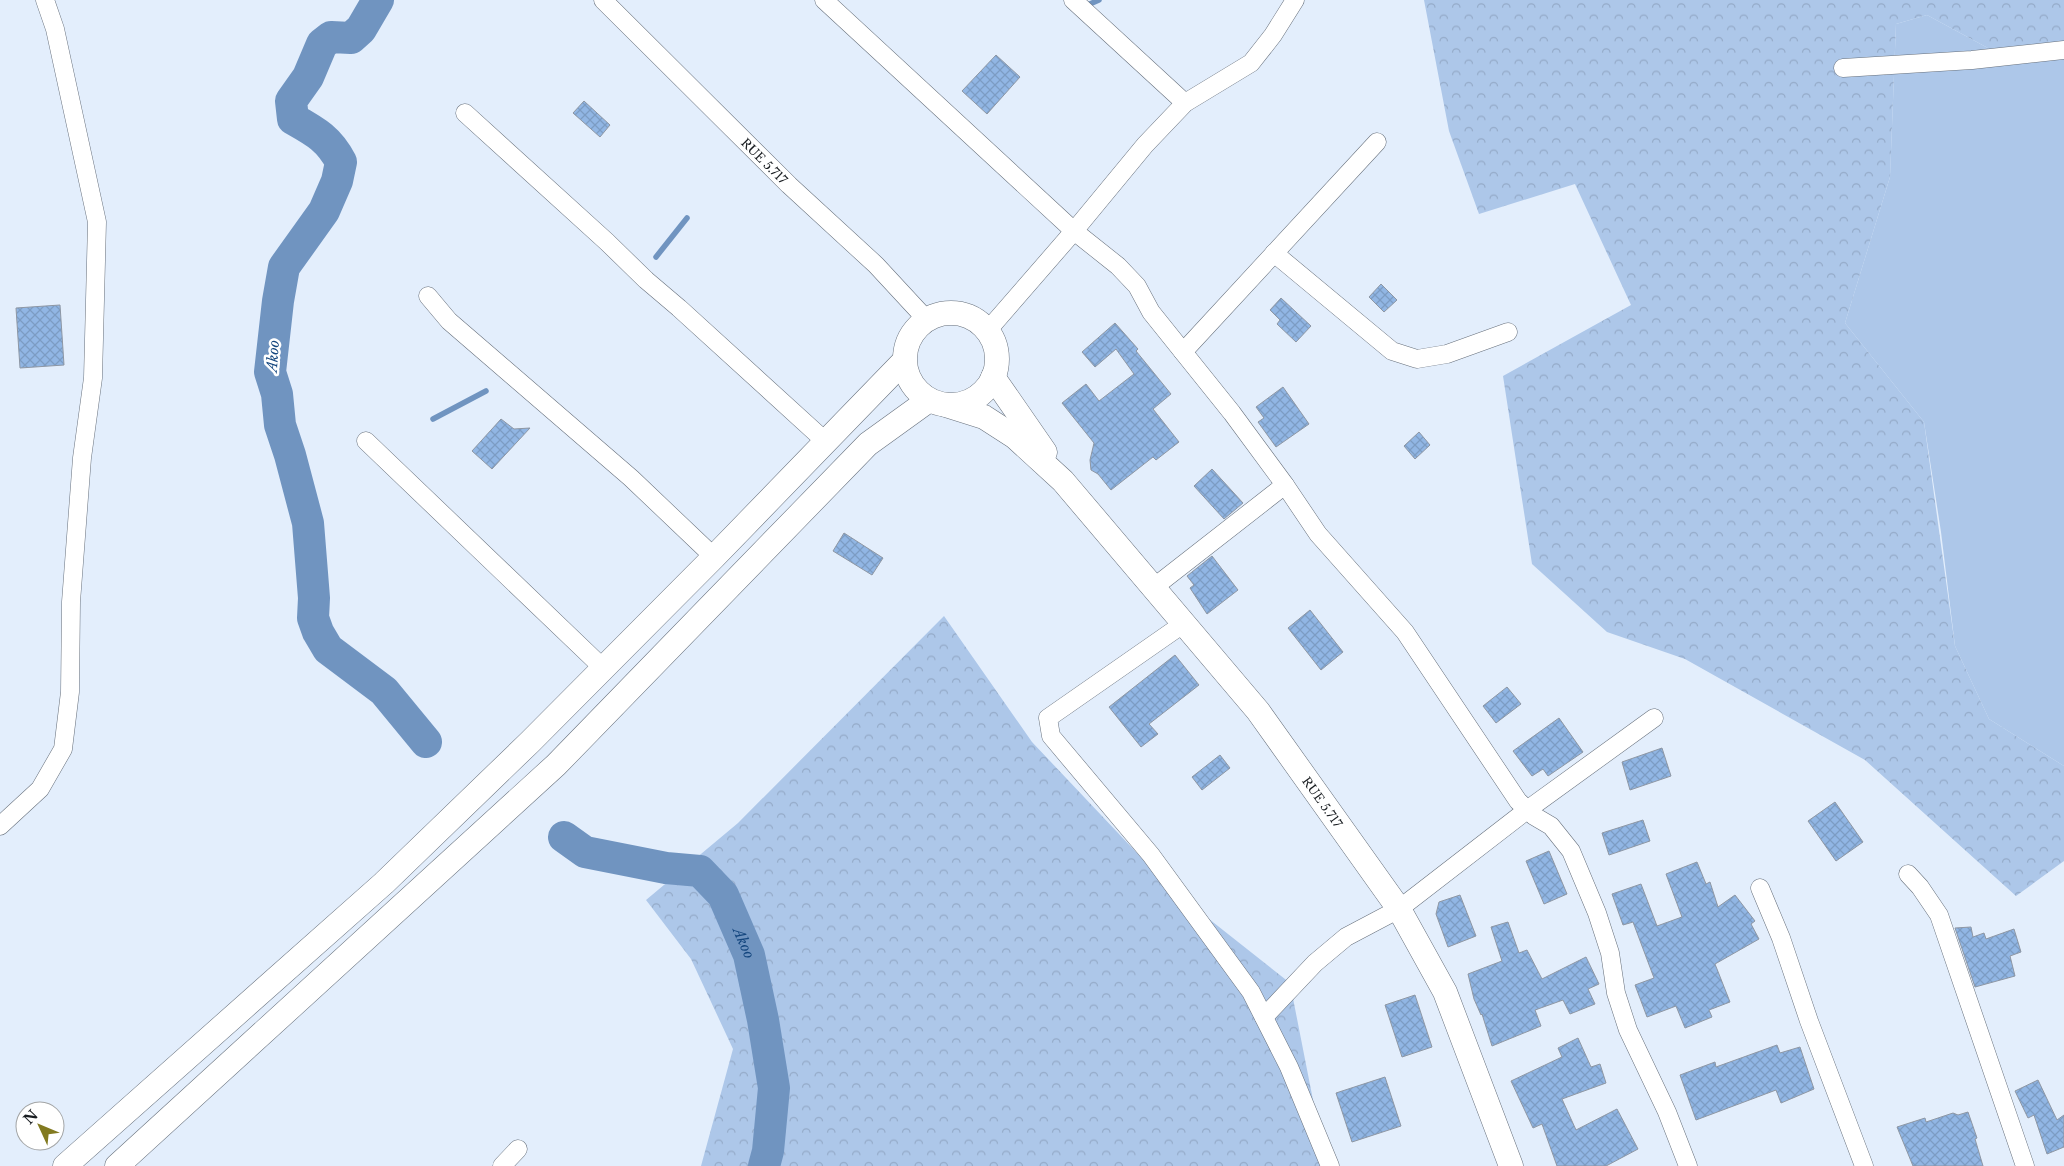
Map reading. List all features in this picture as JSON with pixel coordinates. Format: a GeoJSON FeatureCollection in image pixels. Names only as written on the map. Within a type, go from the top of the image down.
{"type":"FeatureCollection","features":[{"type":"Feature","properties":{"kind":"street"},"geometry":{"type":"LineString","coordinates":[[0,826],[40,789],[63,748],[70,692],[71,602],[82,458],[93,378],[97,222],[55,29],[45,0]]}},
{"type":"Feature","properties":{"kind":"street","name":"RUE 5.717"},"geometry":{"type":"LineString","coordinates":[[603,0],[790,184],[876,265],[926,319]]}},
{"type":"Feature","properties":{"kind":"street"},"geometry":{"type":"LineString","coordinates":[[824,0],[1074,231],[1118,266],[1137,286],[1151,312],[1285,485],[1318,534],[1405,632],[1518,801],[1527,810],[1551,826],[1571,851],[1597,913],[1610,953],[1616,993],[1628,1030],[1667,1112],[1688,1166]]}},
{"type":"Feature","properties":{"kind":"street"},"geometry":{"type":"LineString","coordinates":[[1073,0],[1185,103]]}},
{"type":"Feature","properties":{"kind":"street"},"geometry":{"type":"LineString","coordinates":[[988,330],[1074,231],[1145,145],[1185,103],[1251,63],[1296,1]]}},
{"type":"Feature","properties":{"kind":"street"},"geometry":{"type":"LineString","coordinates":[[1843,68],[1972,60],[2064,50]]}},
{"type":"Feature","properties":{"kind":"street"},"geometry":{"type":"LineString","coordinates":[[465,113],[824,441]]}},
{"type":"Feature","properties":{"kind":"street"},"geometry":{"type":"LineString","coordinates":[[1183,352],[1377,142]]}},
{"type":"Feature","properties":{"kind":"street"},"geometry":{"type":"LineString","coordinates":[[1274,253],[1392,351],[1417,360],[1446,354],[1508,332]]}},
{"type":"Feature","properties":{"kind":"street"},"geometry":{"type":"LineString","coordinates":[[428,296],[448,321],[631,478],[714,557]]}},
{"type":"Feature","properties":{"kind":"street"},"geometry":{"type":"LineString","coordinates":[[953,312],[966,314],[978,320],[988,330],[994,341],[997,365],[993,378],[985,390],[974,399],[960,404],[937,402],[916,390],[908,377],[904,361],[905,349],[909,337],[926,319],[939,314],[953,312]]}},
{"type":"Feature","properties":{"kind":"street"},"geometry":{"type":"LineString","coordinates":[[65,1166],[384,883],[530,742],[714,557],[824,441],[904,361]]}},
{"type":"Feature","properties":{"kind":"street","name":"RUE 5.717"},"geometry":{"type":"LineString","coordinates":[[993,378],[1040,443],[1063,481]]}},
{"type":"Feature","properties":{"kind":"street"},"geometry":{"type":"LineString","coordinates":[[117,1166],[556,765],[789,523],[868,444],[937,402]]}},
{"type":"Feature","properties":{"kind":"street","name":"RUE 5.717"},"geometry":{"type":"LineString","coordinates":[[937,402],[984,417],[1016,437],[1063,481],[1258,711],[1398,909],[1445,992],[1511,1166]]}},
{"type":"Feature","properties":{"kind":"street"},"geometry":{"type":"LineString","coordinates":[[366,440],[602,668]]}},
{"type":"Feature","properties":{"kind":"street"},"geometry":{"type":"LineString","coordinates":[[1153,588],[1285,485]]}},
{"type":"Feature","properties":{"kind":"street"},"geometry":{"type":"LineString","coordinates":[[1184,624],[1048,718],[1051,736],[1152,855],[1251,992],[1289,1067],[1330,1166]]}},
{"type":"Feature","properties":{"kind":"street"},"geometry":{"type":"LineString","coordinates":[[1264,1017],[1315,963],[1346,937],[1398,909],[1527,810],[1654,718]]}},
{"type":"Feature","properties":{"kind":"street"},"geometry":{"type":"LineString","coordinates":[[1908,874],[1920,887],[1939,915],[2025,1166]]}},
{"type":"Feature","properties":{"kind":"street"},"geometry":{"type":"LineString","coordinates":[[1760,888],[1781,938],[1809,1022],[1864,1166]]}},
{"type":"Feature","properties":{"kind":"street"},"geometry":{"type":"LineString","coordinates":[[502,1166],[518,1149]]}},
{"type":"Feature","properties":{"kind":"green space"},"geometry":{"type":"Polygon","coordinates":[[[1424,0],[2064,0],[2064,57],[2010,60],[1927,15],[1896,24],[1890,177],[1845,323],[1924,422],[1955,646],[1989,719],[2064,766],[2064,861],[2016,896],[1865,760],[1685,659],[1607,632],[1532,564],[1503,376],[1631,305],[1575,184],[1479,214],[1449,131],[1424,0]]]}},
{"type":"Feature","properties":{"kind":"green space"},"geometry":{"type":"Polygon","coordinates":[[[1927,15],[2010,60],[2064,57],[2064,766],[1989,719],[1955,646],[1941,532],[1924,422],[1845,323],[1890,177],[1896,24],[1927,15]]]}},
{"type":"Feature","properties":{"kind":"green space"},"geometry":{"type":"Polygon","coordinates":[[[944,616],[1032,742],[1171,889],[1290,983],[1326,1166],[701,1166],[733,1049],[691,959],[646,900],[738,823],[944,616]]]}},
{"type":"Feature","properties":{"kind":"building"},"geometry":{"type":"Polygon","coordinates":[[[996,55],[1020,77],[987,114],[962,91],[996,55]]]}},
{"type":"Feature","properties":{"kind":"building"},"geometry":{"type":"Polygon","coordinates":[[[584,101],[610,125],[600,137],[573,113],[584,101]]]}},
{"type":"Feature","properties":{"kind":"building"},"geometry":{"type":"Polygon","coordinates":[[[1381,284],[1397,300],[1384,312],[1369,297],[1381,284]]]}},
{"type":"Feature","properties":{"kind":"building"},"geometry":{"type":"Polygon","coordinates":[[[1281,298],[1311,326],[1296,342],[1277,324],[1280,320],[1270,310],[1281,298]]]}},
{"type":"Feature","properties":{"kind":"building"},"geometry":{"type":"Polygon","coordinates":[[[60,305],[64,365],[20,368],[16,308],[60,305]]]}},
{"type":"Feature","properties":{"kind":"building"},"geometry":{"type":"Polygon","coordinates":[[[1115,323],[1138,349],[1136,351],[1171,394],[1153,409],[1179,442],[1156,460],[1153,457],[1111,490],[1098,474],[1091,470],[1090,460],[1094,443],[1062,403],[1086,384],[1099,401],[1134,374],[1116,349],[1095,367],[1082,352],[1115,323]]]}},
{"type":"Feature","properties":{"kind":"building"},"geometry":{"type":"Polygon","coordinates":[[[1283,387],[1309,424],[1276,447],[1258,422],[1264,418],[1256,407],[1283,387]]]}},
{"type":"Feature","properties":{"kind":"building"},"geometry":{"type":"Polygon","coordinates":[[[501,419],[514,429],[530,428],[492,469],[472,451],[501,419]]]}},
{"type":"Feature","properties":{"kind":"building"},"geometry":{"type":"Polygon","coordinates":[[[1419,432],[1430,445],[1415,459],[1404,446],[1419,432]]]}},
{"type":"Feature","properties":{"kind":"building"},"geometry":{"type":"Polygon","coordinates":[[[1212,469],[1243,503],[1224,519],[1194,486],[1212,469]]]}},
{"type":"Feature","properties":{"kind":"building"},"geometry":{"type":"Polygon","coordinates":[[[844,533],[883,558],[872,575],[833,551],[844,533]]]}},
{"type":"Feature","properties":{"kind":"building"},"geometry":{"type":"Polygon","coordinates":[[[1212,556],[1238,590],[1207,614],[1190,588],[1194,585],[1187,576],[1212,556]]]}},
{"type":"Feature","properties":{"kind":"building"},"geometry":{"type":"Polygon","coordinates":[[[1310,610],[1343,652],[1321,670],[1288,628],[1310,610]]]}},
{"type":"Feature","properties":{"kind":"building"},"geometry":{"type":"Polygon","coordinates":[[[1175,655],[1199,685],[1149,724],[1158,734],[1141,747],[1109,707],[1175,655]]]}},
{"type":"Feature","properties":{"kind":"building"},"geometry":{"type":"Polygon","coordinates":[[[1507,687],[1521,704],[1496,723],[1483,706],[1507,687]]]}},
{"type":"Feature","properties":{"kind":"building"},"geometry":{"type":"Polygon","coordinates":[[[1559,718],[1583,752],[1548,776],[1543,769],[1532,776],[1513,751],[1559,718]]]}},
{"type":"Feature","properties":{"kind":"building"},"geometry":{"type":"Polygon","coordinates":[[[1662,748],[1671,776],[1630,790],[1622,762],[1662,748]]]}},
{"type":"Feature","properties":{"kind":"building"},"geometry":{"type":"Polygon","coordinates":[[[1220,755],[1230,768],[1202,790],[1192,777],[1220,755]]]}},
{"type":"Feature","properties":{"kind":"building"},"geometry":{"type":"Polygon","coordinates":[[[1835,802],[1863,842],[1836,861],[1808,821],[1835,802]]]}},
{"type":"Feature","properties":{"kind":"building"},"geometry":{"type":"Polygon","coordinates":[[[1643,820],[1650,841],[1609,855],[1602,833],[1643,820]]]}},
{"type":"Feature","properties":{"kind":"building"},"geometry":{"type":"Polygon","coordinates":[[[1549,851],[1567,894],[1544,904],[1526,861],[1549,851]]]}},
{"type":"Feature","properties":{"kind":"building"},"geometry":{"type":"Polygon","coordinates":[[[1697,862],[1706,884],[1710,882],[1718,907],[1735,895],[1755,921],[1751,924],[1759,939],[1715,964],[1730,1002],[1709,1010],[1712,1017],[1685,1028],[1676,1006],[1647,1017],[1635,985],[1654,978],[1633,922],[1623,925],[1612,894],[1641,884],[1657,926],[1682,917],[1666,874],[1697,862]]]}},
{"type":"Feature","properties":{"kind":"building"},"geometry":{"type":"Polygon","coordinates":[[[1460,895],[1476,936],[1448,947],[1436,914],[1439,902],[1460,895]]]}},
{"type":"Feature","properties":{"kind":"building"},"geometry":{"type":"Polygon","coordinates":[[[1508,922],[1519,953],[1527,950],[1542,979],[1586,957],[1599,984],[1588,989],[1595,1004],[1570,1014],[1563,1000],[1535,1010],[1541,1026],[1492,1046],[1482,1014],[1474,999],[1468,974],[1502,961],[1491,927],[1508,922]]]}},
{"type":"Feature","properties":{"kind":"building"},"geometry":{"type":"Polygon","coordinates":[[[1971,927],[1973,937],[1984,933],[1986,939],[2014,929],[2021,952],[2010,956],[2015,976],[1975,987],[1955,928],[1971,927]]]}},
{"type":"Feature","properties":{"kind":"building"},"geometry":{"type":"Polygon","coordinates":[[[1415,995],[1432,1047],[1402,1057],[1385,1005],[1415,995]]]}},
{"type":"Feature","properties":{"kind":"building"},"geometry":{"type":"Polygon","coordinates":[[[1578,1038],[1591,1067],[1600,1064],[1606,1083],[1562,1099],[1576,1130],[1617,1109],[1638,1149],[1606,1166],[1557,1166],[1542,1124],[1533,1128],[1511,1081],[1562,1057],[1558,1048],[1578,1038]]]}},
{"type":"Feature","properties":{"kind":"building"},"geometry":{"type":"Polygon","coordinates":[[[1777,1045],[1780,1053],[1800,1047],[1814,1089],[1781,1103],[1776,1090],[1696,1120],[1680,1075],[1715,1062],[1716,1067],[1777,1045]]]}},
{"type":"Feature","properties":{"kind":"building"},"geometry":{"type":"Polygon","coordinates":[[[1385,1077],[1401,1126],[1352,1142],[1336,1093],[1385,1077]]]}},
{"type":"Feature","properties":{"kind":"building"},"geometry":{"type":"Polygon","coordinates":[[[2038,1080],[2057,1120],[2064,1115],[2064,1147],[2047,1154],[2034,1115],[2028,1118],[2015,1091],[2038,1080]]]}},
{"type":"Feature","properties":{"kind":"building"},"geometry":{"type":"Polygon","coordinates":[[[1968,1112],[1977,1138],[1975,1139],[1983,1166],[1913,1166],[1897,1127],[1925,1118],[1926,1122],[1953,1113],[1958,1115],[1968,1112]]]}},
{"type":"Feature","properties":{"kind":"waterway","name":"Akoo"},"geometry":{"type":"LineString","coordinates":[[378,0],[361,29],[351,38],[331,37],[322,44],[308,77],[291,101],[293,119],[309,128],[327,142],[341,162],[337,181],[324,211],[284,267],[270,372],[277,394],[280,425],[308,523],[314,598],[313,618],[318,632],[328,649],[384,691],[426,742]]}},
{"type":"Feature","properties":{"kind":"waterway"},"geometry":{"type":"LineString","coordinates":[[1083,7],[1099,0]]}},
{"type":"Feature","properties":{"kind":"waterway"},"geometry":{"type":"LineString","coordinates":[[656,257],[687,218]]}},
{"type":"Feature","properties":{"kind":"waterway"},"geometry":{"type":"LineString","coordinates":[[433,419],[486,391]]}},
{"type":"Feature","properties":{"kind":"waterway","name":"Akoo"},"geometry":{"type":"LineString","coordinates":[[564,837],[585,852],[666,868],[700,871],[723,895],[749,955],[763,1020],[774,1088],[768,1151],[764,1166]]}}]}
